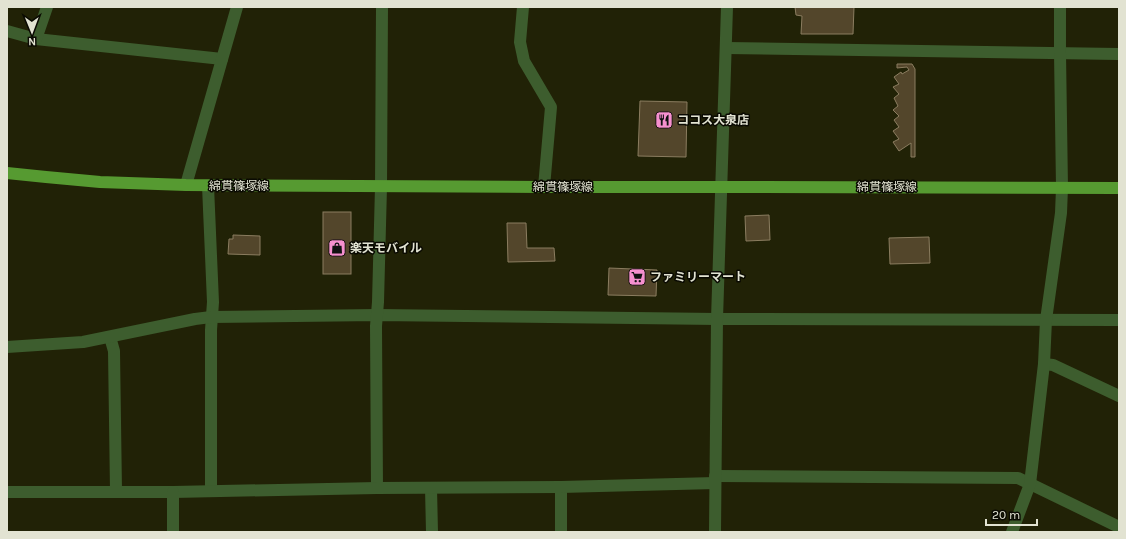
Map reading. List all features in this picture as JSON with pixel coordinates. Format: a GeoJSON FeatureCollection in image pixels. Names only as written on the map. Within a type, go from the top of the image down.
{"type":"FeatureCollection","features":[{"type":"Feature","properties":{"kind":"main road","name":"綿貫篠塚線"},"geometry":{"type":"LineString","coordinates":[[7,173],[100,182],[208,186],[1119,188]]}},
{"type":"Feature","properties":{"kind":"street"},"geometry":{"type":"LineString","coordinates":[[36,39],[47,7]]}},
{"type":"Feature","properties":{"kind":"street"},"geometry":{"type":"LineString","coordinates":[[186,185],[237,7]]}},
{"type":"Feature","properties":{"kind":"street"},"geometry":{"type":"LineString","coordinates":[[377,488],[376,334],[381,187],[382,7]]}},
{"type":"Feature","properties":{"kind":"street"},"geometry":{"type":"LineString","coordinates":[[523,7],[520,42],[524,61],[551,107],[544,187]]}},
{"type":"Feature","properties":{"kind":"street"},"geometry":{"type":"LineString","coordinates":[[715,532],[717,319],[727,7]]}},
{"type":"Feature","properties":{"kind":"street"},"geometry":{"type":"LineString","coordinates":[[1012,532],[1030,484],[1044,364],[1046,320],[1061,213],[1060,7]]}},
{"type":"Feature","properties":{"kind":"street"},"geometry":{"type":"LineString","coordinates":[[7,31],[36,39],[222,59]]}},
{"type":"Feature","properties":{"kind":"street"},"geometry":{"type":"LineString","coordinates":[[726,48],[1119,54]]}},
{"type":"Feature","properties":{"kind":"street"},"geometry":{"type":"LineString","coordinates":[[208,186],[213,302],[211,317],[211,491]]}},
{"type":"Feature","properties":{"kind":"street"},"geometry":{"type":"LineString","coordinates":[[7,347],[83,342],[194,319],[211,317],[377,315],[717,319],[1119,320]]}},
{"type":"Feature","properties":{"kind":"street"},"geometry":{"type":"LineString","coordinates":[[110,337],[114,351],[116,491]]}},
{"type":"Feature","properties":{"kind":"street"},"geometry":{"type":"LineString","coordinates":[[1044,364],[1053,365],[1119,396]]}},
{"type":"Feature","properties":{"kind":"street"},"geometry":{"type":"LineString","coordinates":[[7,492],[173,492],[377,488],[561,487],[715,479],[1018,478],[1119,527]]}},
{"type":"Feature","properties":{"kind":"street"},"geometry":{"type":"LineString","coordinates":[[561,487],[561,532]]}},
{"type":"Feature","properties":{"kind":"street"},"geometry":{"type":"LineString","coordinates":[[431,488],[432,532]]}},
{"type":"Feature","properties":{"kind":"street"},"geometry":{"type":"LineString","coordinates":[[173,492],[173,532]]}},
{"type":"Feature","properties":{"kind":"building"},"geometry":{"type":"Polygon","coordinates":[[[795,7],[854,7],[853,34],[801,34],[802,16],[796,15],[795,7]]]}},
{"type":"Feature","properties":{"kind":"building"},"geometry":{"type":"Polygon","coordinates":[[[897,64],[912,64],[915,69],[915,157],[911,157],[911,143],[899,151],[893,142],[899,139],[893,131],[899,127],[894,120],[899,116],[893,110],[898,106],[894,98],[899,94],[893,87],[899,84],[894,77],[901,72],[902,74],[909,70],[907,67],[897,68],[897,64]]]}},
{"type":"Feature","properties":{"kind":"building"},"geometry":{"type":"Polygon","coordinates":[[[640,101],[687,102],[686,157],[638,156],[640,101]]]}},
{"type":"Feature","properties":{"kind":"building"},"geometry":{"type":"Polygon","coordinates":[[[323,212],[351,212],[351,274],[323,274],[323,212]]]}},
{"type":"Feature","properties":{"kind":"building"},"geometry":{"type":"Polygon","coordinates":[[[769,215],[770,240],[746,241],[745,216],[769,215]]]}},
{"type":"Feature","properties":{"kind":"building"},"geometry":{"type":"Polygon","coordinates":[[[507,223],[526,223],[527,248],[554,248],[555,261],[508,262],[507,223]]]}},
{"type":"Feature","properties":{"kind":"building"},"geometry":{"type":"Polygon","coordinates":[[[233,235],[260,236],[260,255],[228,254],[229,239],[233,239],[233,235]]]}},
{"type":"Feature","properties":{"kind":"building"},"geometry":{"type":"Polygon","coordinates":[[[929,237],[930,263],[890,264],[889,238],[929,237]]]}},
{"type":"Feature","properties":{"kind":"building"},"geometry":{"type":"Polygon","coordinates":[[[609,268],[657,270],[656,296],[608,295],[609,268]]]}},
{"type":"Feature","properties":{"kind":"place","name":"ココス大泉店"},"geometry":{"type":"Point","coordinates":[664,120]}},
{"type":"Feature","properties":{"kind":"place","name":"楽天モバイル"},"geometry":{"type":"Point","coordinates":[337,248]}},
{"type":"Feature","properties":{"kind":"place","name":"ファミリーマート"},"geometry":{"type":"Point","coordinates":[637,277]}}]}
